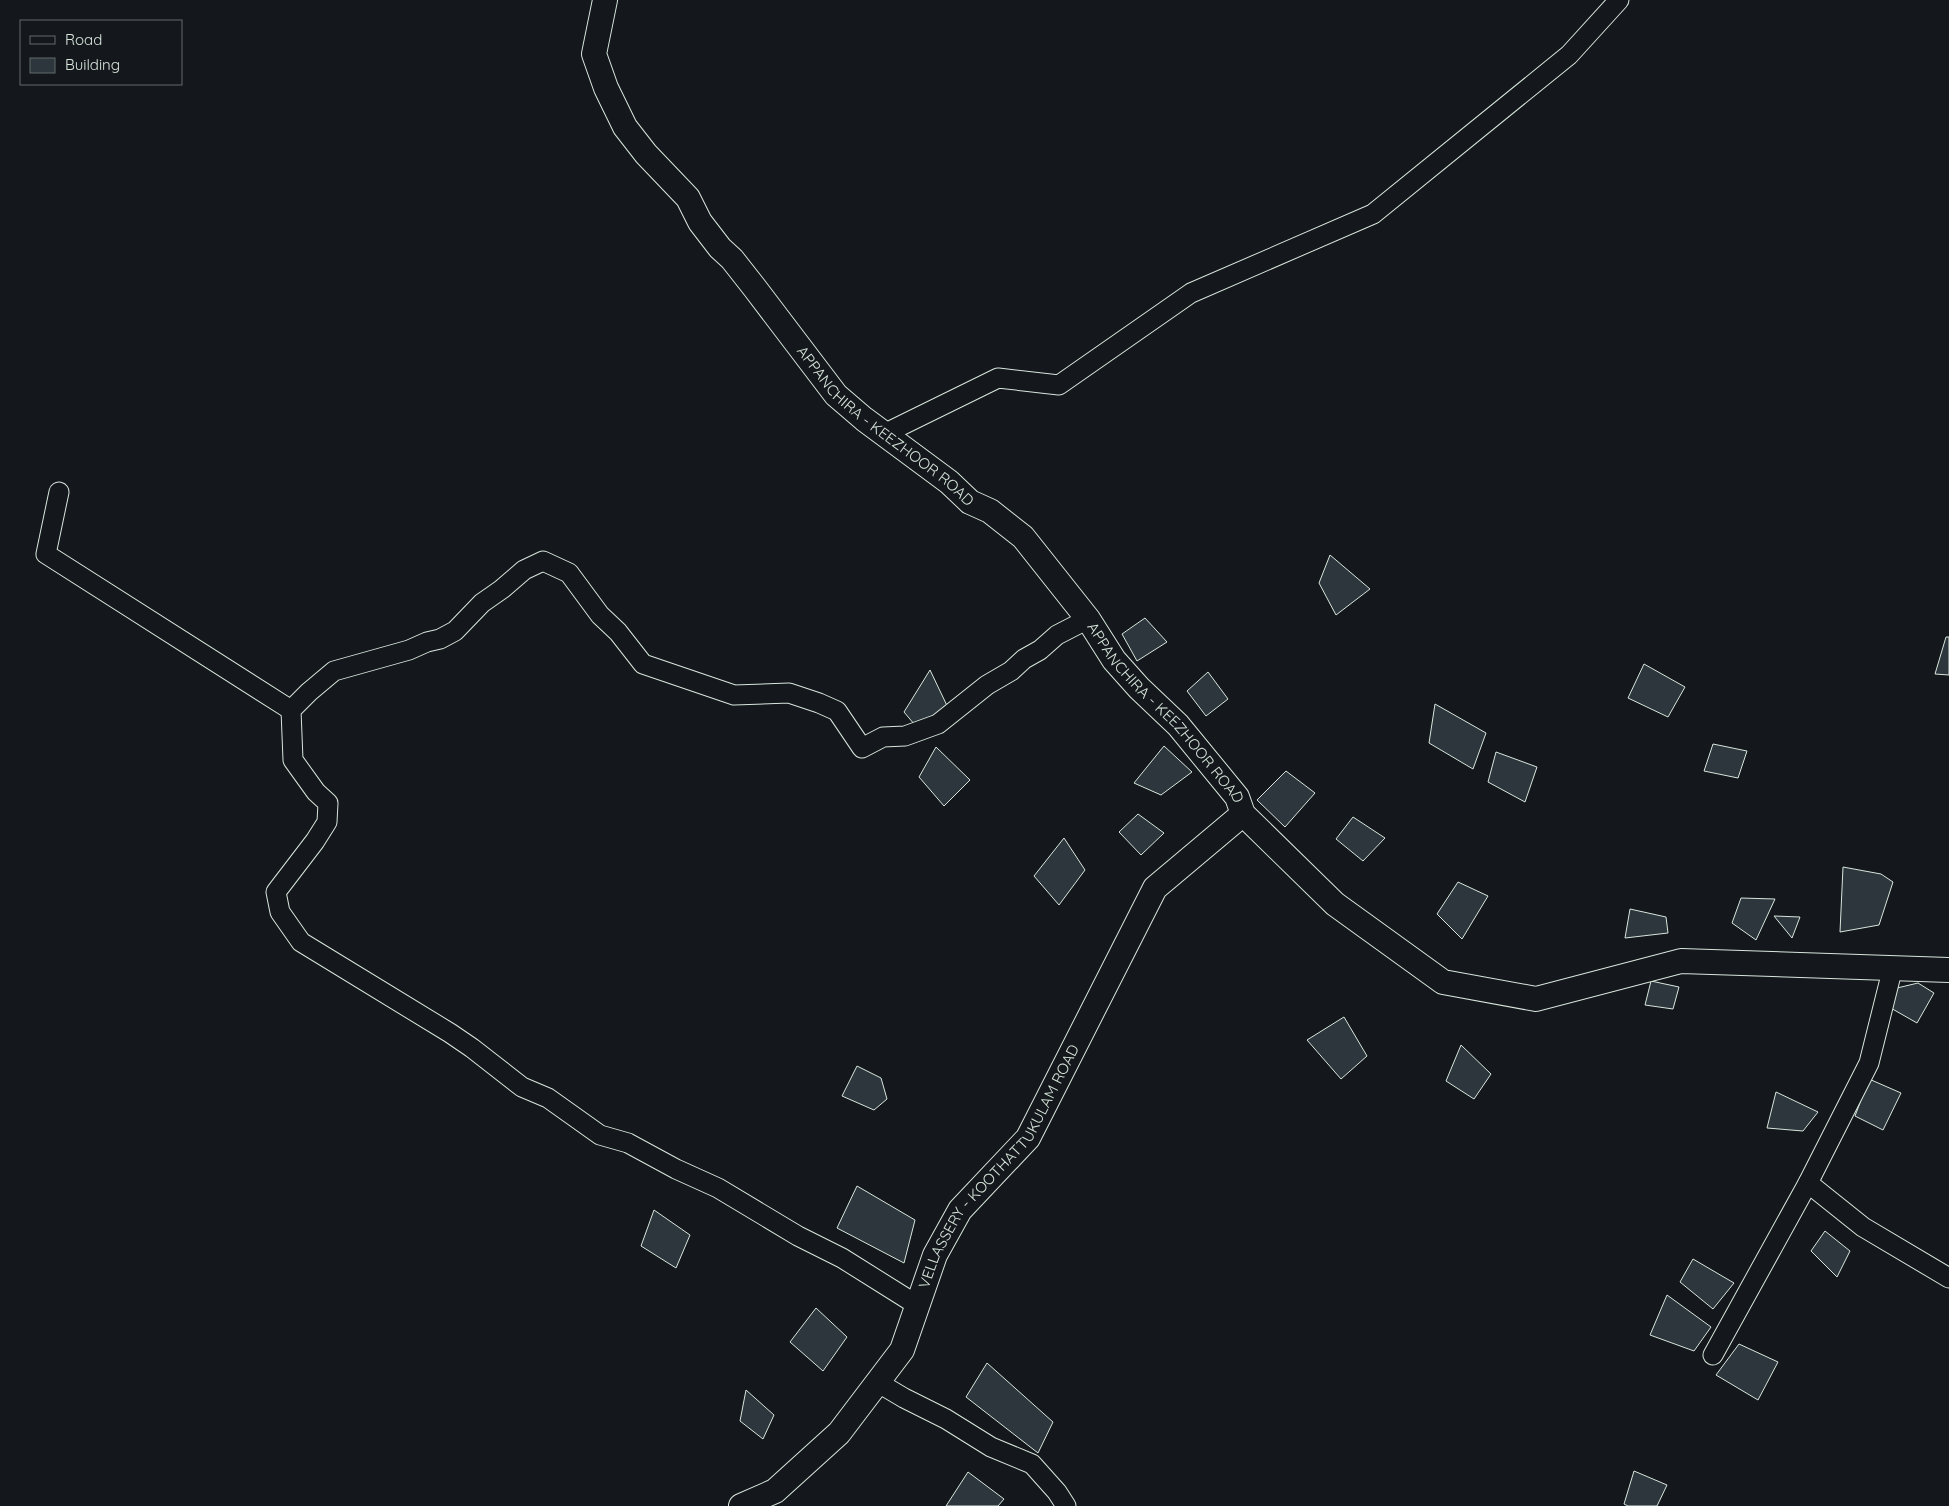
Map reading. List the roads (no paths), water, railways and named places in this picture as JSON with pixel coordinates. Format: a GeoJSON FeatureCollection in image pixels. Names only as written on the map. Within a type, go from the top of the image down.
{"type":"FeatureCollection","features":[{"type":"Feature","properties":{"kind":"main road","name":"APPANCHIRA - KEEZHOOR ROAD"},"geometry":{"type":"LineString","coordinates":[[606,0],[594,54],[606,88],[625,127],[646,154],[688,198],[700,222],[720,248],[732,259],[836,395],[884,434],[950,482],[970,502],[990,511],[1023,537],[1088,619],[1114,660],[1139,688],[1178,726],[1237,796],[1243,814]]}},
{"type":"Feature","properties":{"kind":"main road"},"geometry":{"type":"LineString","coordinates":[[1243,814],[1335,904],[1443,982],[1536,999],[1681,961],[1949,970]]}},
{"type":"Feature","properties":{"kind":"main road","name":"VELLASSERY - KOOTHATTUKULAM ROAD"},"geometry":{"type":"LineString","coordinates":[[741,1506],[775,1491],[839,1433],[902,1350],[935,1255],[960,1210],[1028,1138],[1155,888],[1243,814]]}},
{"type":"Feature","properties":{"kind":"street"},"geometry":{"type":"LineString","coordinates":[[884,434],[998,378],[1059,386],[1191,293],[1373,214],[1569,55],[1619,0]]}},
{"type":"Feature","properties":{"kind":"street"},"geometry":{"type":"LineString","coordinates":[[59,492],[46,554],[290,710]]}},
{"type":"Feature","properties":{"kind":"street"},"geometry":{"type":"LineString","coordinates":[[290,710],[334,671],[409,650],[427,642],[440,640],[455,631],[482,603],[524,570],[543,561],[569,573],[600,615],[618,632],[643,664],[734,695],[789,693],[819,703],[837,711],[862,748],[883,737],[905,736],[938,724],[987,685],[1012,671],[1024,659],[1040,650],[1057,635],[1088,619]]}},
{"type":"Feature","properties":{"kind":"street"},"geometry":{"type":"LineString","coordinates":[[290,710],[293,760],[316,792],[328,803],[327,822],[276,892],[280,912],[301,942],[450,1033],[522,1086],[548,1098],[600,1135],[628,1143],[676,1169],[718,1188],[798,1236],[842,1258],[918,1304]]}},
{"type":"Feature","properties":{"kind":"street"},"geometry":{"type":"LineString","coordinates":[[1713,1355],[1808,1183],[1869,1063],[1894,968]]}},
{"type":"Feature","properties":{"kind":"street"},"geometry":{"type":"LineString","coordinates":[[1808,1183],[1863,1227],[1949,1278]]}},
{"type":"Feature","properties":{"kind":"street"},"geometry":{"type":"LineString","coordinates":[[878,1382],[904,1398],[946,1419],[991,1447],[1032,1464],[1057,1492],[1066,1506]]}}]}
